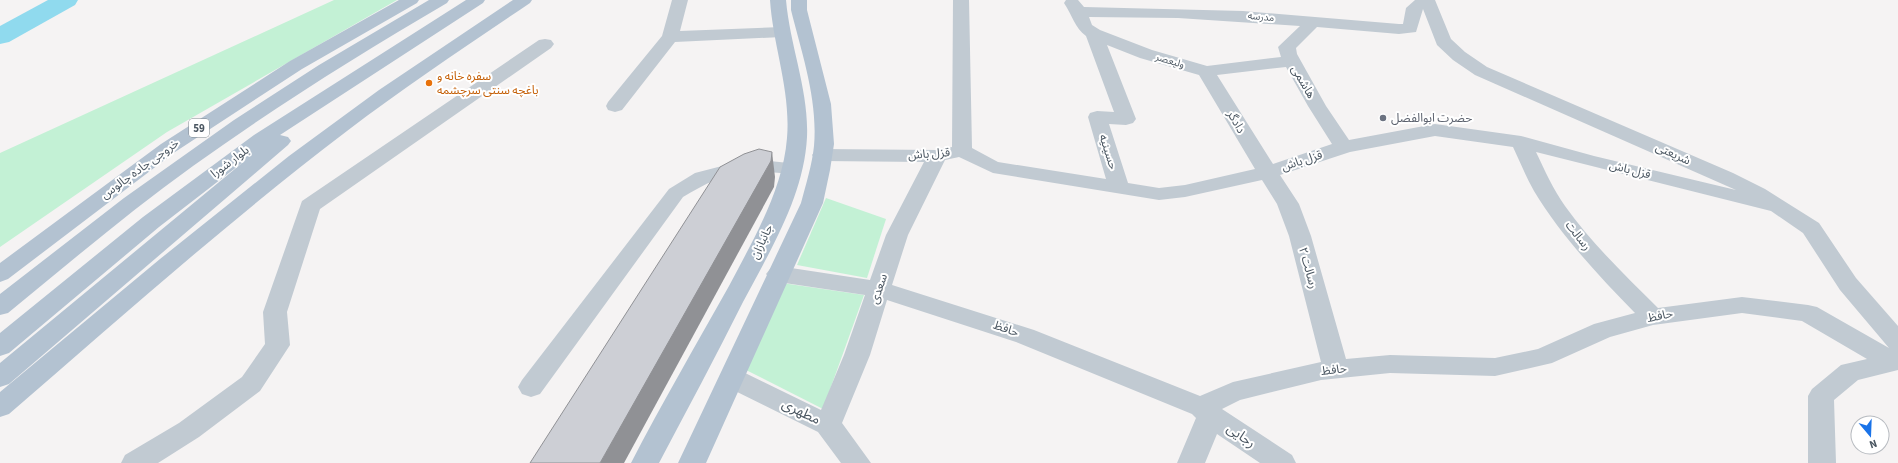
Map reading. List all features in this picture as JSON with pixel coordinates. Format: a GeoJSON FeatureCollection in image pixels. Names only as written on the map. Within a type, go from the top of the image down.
{"type":"FeatureCollection","features":[{"type":"Feature","properties":{"kind":"main road","name":"خروجی جاده چالوس"},"geometry":{"type":"LineString","coordinates":[[0,274],[168,148],[296,66],[411,0]]}},
{"type":"Feature","properties":{"kind":"main road","name":"بلوار شورا"},"geometry":{"type":"LineString","coordinates":[[0,308],[89,235],[212,143],[302,83],[441,0]]}},
{"type":"Feature","properties":{"kind":"main road"},"geometry":{"type":"LineString","coordinates":[[0,407],[166,265],[340,128],[448,50],[524,0]]}},
{"type":"Feature","properties":{"kind":"main road","name":"جانبازان"},"geometry":{"type":"LineString","coordinates":[[645,463],[767,235],[792,168],[797,138],[797,108],[782,32],[778,0]]}},
{"type":"Feature","properties":{"kind":"main road"},"geometry":{"type":"LineString","coordinates":[[692,463],[812,203],[824,138],[822,108],[799,10],[800,0]]}},
{"type":"Feature","properties":{"kind":"main road","name":"بلوار شورا"},"geometry":{"type":"LineString","coordinates":[[0,347],[157,217],[261,139],[477,1]]}},
{"type":"Feature","properties":{"kind":"main road"},"geometry":{"type":"LineString","coordinates":[[0,377],[273,147],[330,95]]}},
{"type":"Feature","properties":{"kind":"main road"},"geometry":{"type":"LineString","coordinates":[[711,340],[719,334],[735,332],[746,338],[747,346]]}},
{"type":"Feature","properties":{"kind":"street"},"geometry":{"type":"LineString","coordinates":[[614,106],[670,37],[680,0]]}},
{"type":"Feature","properties":{"kind":"street"},"geometry":{"type":"LineString","coordinates":[[961,0],[962,151]]}},
{"type":"Feature","properties":{"kind":"street"},"geometry":{"type":"LineString","coordinates":[[1226,0],[1243,16]]}},
{"type":"Feature","properties":{"kind":"street","name":"مدرسه"},"geometry":{"type":"LineString","coordinates":[[1075,6],[1175,6],[1243,16],[1389,28],[1410,28],[1414,8],[1426,0]]}},
{"type":"Feature","properties":{"kind":"street","name":"شریعتی"},"geometry":{"type":"LineString","coordinates":[[1426,0],[1443,41],[1459,56],[1481,71],[1726,177],[1780,207],[1811,228],[1848,284],[1896,350]]}},
{"type":"Feature","properties":{"kind":"street"},"geometry":{"type":"LineString","coordinates":[[1075,6],[1085,26],[1094,34]]}},
{"type":"Feature","properties":{"kind":"street","name":"هاشمی"},"geometry":{"type":"LineString","coordinates":[[1314,21],[1287,47],[1291,61],[1317,106],[1344,147]]}},
{"type":"Feature","properties":{"kind":"street"},"geometry":{"type":"LineString","coordinates":[[670,37],[782,32]]}},
{"type":"Feature","properties":{"kind":"street","name":"ولیعصر"},"geometry":{"type":"LineString","coordinates":[[1094,34],[1146,54],[1206,71],[1291,61]]}},
{"type":"Feature","properties":{"kind":"street","name":"حسینیه"},"geometry":{"type":"LineString","coordinates":[[1094,34],[1126,119],[1097,117],[1119,187]]}},
{"type":"Feature","properties":{"kind":"street"},"geometry":{"type":"LineString","coordinates":[[135,463],[188,430],[251,384],[278,345],[275,312],[310,206],[545,44]]}},
{"type":"Feature","properties":{"kind":"street","name":"دادگر"},"geometry":{"type":"LineString","coordinates":[[1206,71],[1268,172]]}},
{"type":"Feature","properties":{"kind":"street","name":"قزل باش"},"geometry":{"type":"LineString","coordinates":[[822,155],[937,156],[962,151],[992,167],[1158,194],[1185,191],[1268,172],[1344,147],[1390,136],[1435,130],[1521,142],[1589,161],[1780,207]]}},
{"type":"Feature","properties":{"kind":"street","name":"رسالت"},"geometry":{"type":"LineString","coordinates":[[1521,142],[1545,191],[1563,216],[1591,252],[1653,317]]}},
{"type":"Feature","properties":{"kind":"street","name":"سعدی"},"geometry":{"type":"LineString","coordinates":[[828,425],[857,355],[897,235],[937,156]]}},
{"type":"Feature","properties":{"kind":"street"},"geometry":{"type":"LineString","coordinates":[[531,387],[676,193],[702,177],[749,165],[792,168]]}},
{"type":"Feature","properties":{"kind":"street","name":"رسالت ۲"},"geometry":{"type":"LineString","coordinates":[[1268,172],[1288,204],[1300,236],[1336,370]]}},
{"type":"Feature","properties":{"kind":"street","name":"حافظ"},"geometry":{"type":"LineString","coordinates":[[778,274],[880,289],[1025,336],[1206,410],[1233,392],[1321,371],[1390,364],[1495,367],[1543,357],[1603,330],[1653,317],[1742,305],[1808,312],[1896,350]]}},
{"type":"Feature","properties":{"kind":"street"},"geometry":{"type":"LineString","coordinates":[[1822,463],[1821,396],[1850,372],[1896,350]]}},
{"type":"Feature","properties":{"kind":"street","name":"مطهری"},"geometry":{"type":"LineString","coordinates":[[732,378],[828,425],[857,463]]}},
{"type":"Feature","properties":{"kind":"street"},"geometry":{"type":"LineString","coordinates":[[1191,463],[1206,410]]}},
{"type":"Feature","properties":{"kind":"street","name":"رجایی"},"geometry":{"type":"LineString","coordinates":[[1206,410],[1282,463]]}},
{"type":"Feature","properties":{"kind":"green space"},"geometry":{"type":"Polygon","coordinates":[[[334,0],[397,0],[167,132],[0,247],[0,153],[334,0]]]}},
{"type":"Feature","properties":{"kind":"green space"},"geometry":{"type":"Polygon","coordinates":[[[826,198],[886,219],[867,278],[797,265],[826,198]]]}},
{"type":"Feature","properties":{"kind":"green space"},"geometry":{"type":"Polygon","coordinates":[[[782,283],[864,295],[823,409],[746,370],[782,283]]]}},
{"type":"Feature","properties":{"kind":"building"},"geometry":{"type":"Polygon","coordinates":[[[759,149],[772,152],[771,161],[600,463],[530,463],[720,167],[744,154],[759,149]]]}},
{"type":"Feature","properties":{"kind":"waterway"},"geometry":{"type":"LineString","coordinates":[[0,36],[66,0]]}},
{"type":"Feature","properties":{"kind":"place","name":"سفره خانه و باغچه سنتی سرچشمه"},"geometry":{"type":"Point","coordinates":[429,83]}},
{"type":"Feature","properties":{"kind":"place","name":"حضرت ابوالفضل"},"geometry":{"type":"Point","coordinates":[1383,118]}}]}
